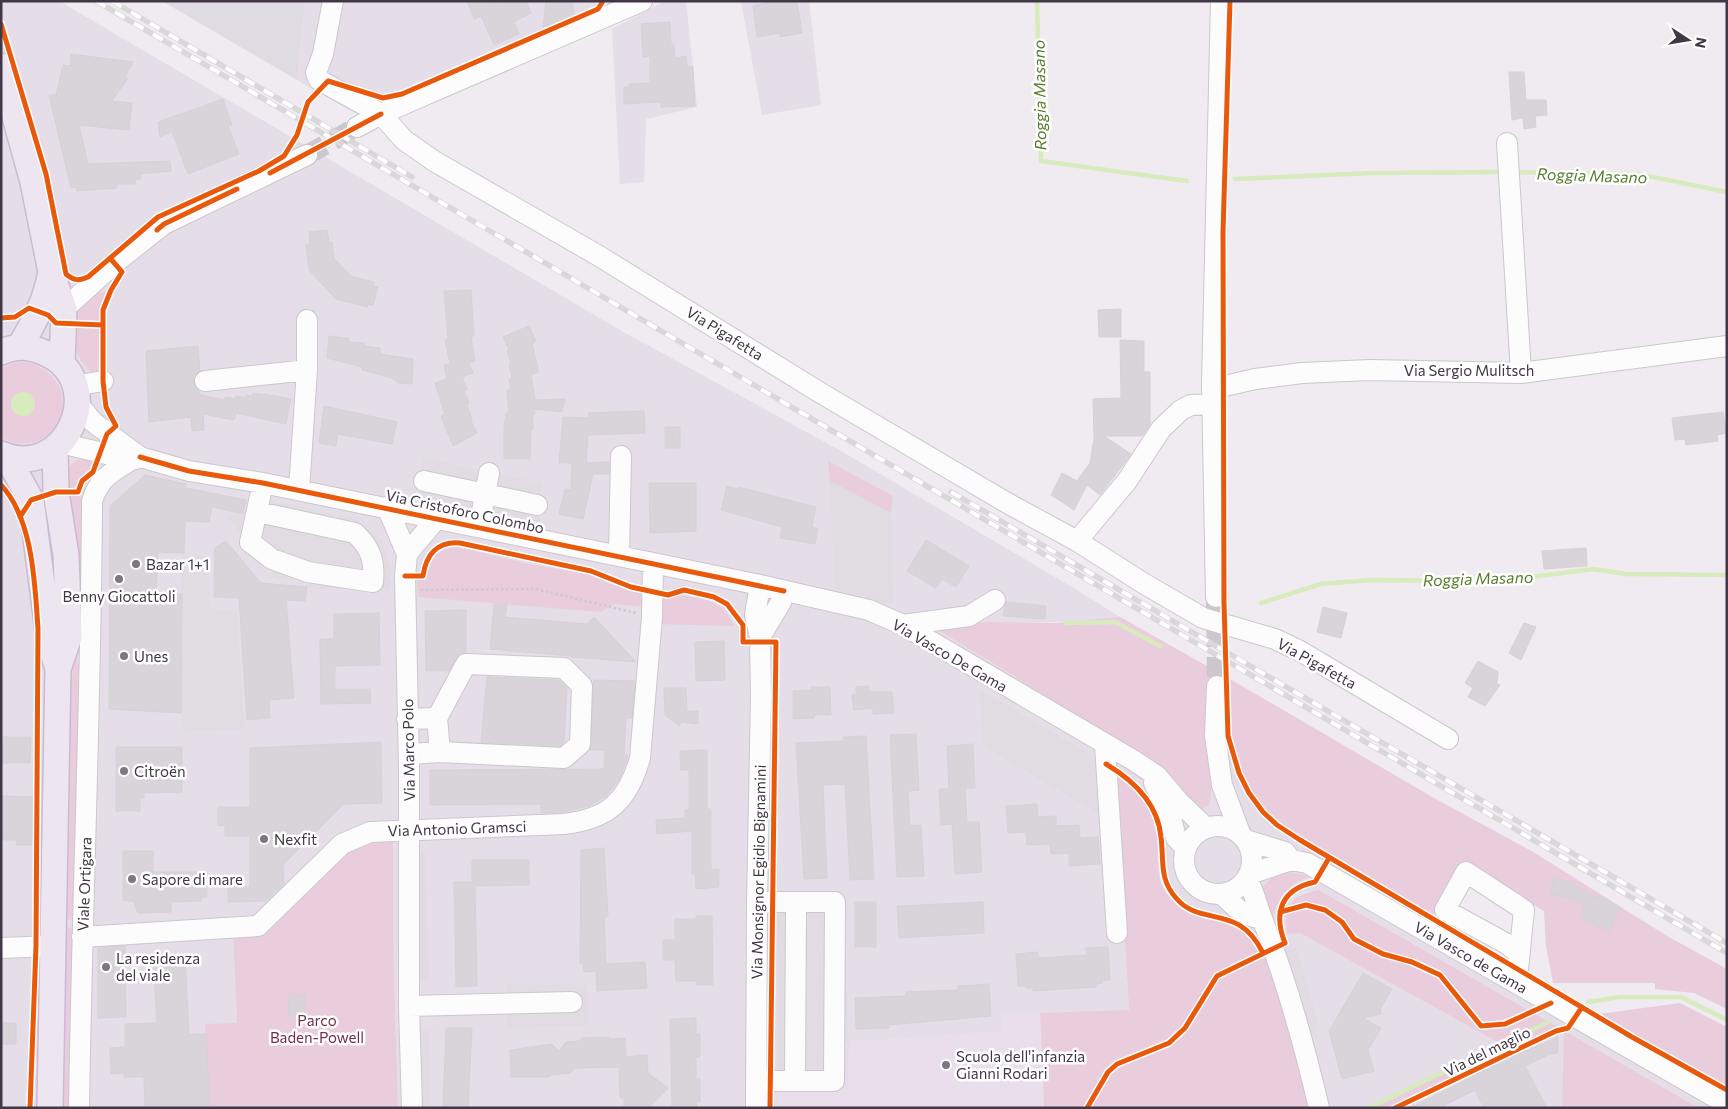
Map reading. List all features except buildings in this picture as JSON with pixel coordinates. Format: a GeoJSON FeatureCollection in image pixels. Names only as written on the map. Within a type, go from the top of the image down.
{"type":"FeatureCollection","features":[{"type":"Feature","properties":{"kind":"main road"},"geometry":{"type":"LineString","coordinates":[[1,66],[33,182],[53,278],[64,309],[62,364]]}},
{"type":"Feature","properties":{"kind":"main road"},"geometry":{"type":"LineString","coordinates":[[7,348],[40,312],[53,278]]}},
{"type":"Feature","properties":{"kind":"main road"},"geometry":{"type":"LineString","coordinates":[[4,456],[24,459],[40,456],[58,446],[73,425],[77,395],[62,364],[50,355],[36,349],[7,348]]}},
{"type":"Feature","properties":{"kind":"main road","name":"Viale Ortigara"},"geometry":{"type":"LineString","coordinates":[[50,1108],[58,669],[68,637],[66,555],[56,492],[58,446]]}},
{"type":"Feature","properties":{"kind":"main road","name":"Viale Ortigara"},"geometry":{"type":"LineString","coordinates":[[4,456],[31,500],[49,638],[58,669]]}},
{"type":"Feature","properties":{"kind":"street","name":"Via Pigafetta"},"geometry":{"type":"LineString","coordinates":[[333,1],[323,54],[316,73],[319,80],[381,114],[404,140],[434,161],[599,256],[868,421],[1009,504],[1077,541],[1203,618],[1275,639],[1300,650],[1448,738]]}},
{"type":"Feature","properties":{"kind":"street"},"geometry":{"type":"LineString","coordinates":[[357,127],[381,114],[617,6],[642,1]]}},
{"type":"Feature","properties":{"kind":"street"},"geometry":{"type":"LineString","coordinates":[[1216,597],[1212,397],[1221,1]]}},
{"type":"Feature","properties":{"kind":"street"},"geometry":{"type":"LineString","coordinates":[[1507,143],[1521,373]]}},
{"type":"Feature","properties":{"kind":"street"},"geometry":{"type":"LineString","coordinates":[[64,309],[164,224],[307,155]]}},
{"type":"Feature","properties":{"kind":"street"},"geometry":{"type":"LineString","coordinates":[[53,278],[87,288]]}},
{"type":"Feature","properties":{"kind":"street"},"geometry":{"type":"LineString","coordinates":[[299,490],[307,370],[307,320]]}},
{"type":"Feature","properties":{"kind":"street","name":"Via Sergio Mulitsch"},"geometry":{"type":"LineString","coordinates":[[1212,397],[1255,379],[1360,370],[1521,373],[1727,346]]}},
{"type":"Feature","properties":{"kind":"street"},"geometry":{"type":"LineString","coordinates":[[205,381],[307,370]]}},
{"type":"Feature","properties":{"kind":"street"},"geometry":{"type":"LineString","coordinates":[[77,395],[103,381]]}},
{"type":"Feature","properties":{"kind":"street","name":"Via Cristoforo Colombo"},"geometry":{"type":"LineString","coordinates":[[77,395],[93,422],[136,459]]}},
{"type":"Feature","properties":{"kind":"street"},"geometry":{"type":"LineString","coordinates":[[1077,541],[1127,481],[1161,429],[1181,410],[1212,397]]}},
{"type":"Feature","properties":{"kind":"street","name":"Via Cristoforo Colombo"},"geometry":{"type":"LineString","coordinates":[[58,446],[136,459],[189,471],[263,482],[784,590]]}},
{"type":"Feature","properties":{"kind":"street"},"geometry":{"type":"LineString","coordinates":[[619,556],[621,456]]}},
{"type":"Feature","properties":{"kind":"street","name":"Viale Ortigara"},"geometry":{"type":"LineString","coordinates":[[79,1108],[82,937],[91,660],[92,501],[97,486],[111,472],[136,459]]}},
{"type":"Feature","properties":{"kind":"street"},"geometry":{"type":"LineString","coordinates":[[479,527],[489,473]]}},
{"type":"Feature","properties":{"kind":"street"},"geometry":{"type":"LineString","coordinates":[[424,481],[537,505]]}},
{"type":"Feature","properties":{"kind":"street"},"geometry":{"type":"LineString","coordinates":[[258,512],[355,533],[367,544],[374,564],[373,582],[308,572],[272,559],[250,542],[263,482]]}},
{"type":"Feature","properties":{"kind":"street","name":"Via Marco Polo"},"geometry":{"type":"LineString","coordinates":[[387,508],[407,554],[405,576],[409,754],[409,1006],[412,1108]]}},
{"type":"Feature","properties":{"kind":"street"},"geometry":{"type":"LineString","coordinates":[[407,554],[437,518]]}},
{"type":"Feature","properties":{"kind":"street","name":"Via Antonio Gramsci"},"geometry":{"type":"LineString","coordinates":[[82,937],[258,926],[342,844],[370,832],[586,822],[606,813],[622,798],[634,780],[640,758],[652,617],[654,563]]}},
{"type":"Feature","properties":{"kind":"street","name":"Via Monsignor Egidio Bignamini"},"geometry":{"type":"LineString","coordinates":[[756,1108],[760,637],[755,615],[760,585]]}},
{"type":"Feature","properties":{"kind":"street"},"geometry":{"type":"LineString","coordinates":[[760,637],[781,602],[784,590]]}},
{"type":"Feature","properties":{"kind":"street","name":"Via Vasco De Gama"},"geometry":{"type":"LineString","coordinates":[[784,590],[869,610],[903,625],[1105,745],[1134,760],[1157,776],[1179,802],[1208,827]]}},
{"type":"Feature","properties":{"kind":"street"},"geometry":{"type":"LineString","coordinates":[[903,625],[969,616],[995,600]]}},
{"type":"Feature","properties":{"kind":"street"},"geometry":{"type":"LineString","coordinates":[[68,637],[91,660]]}},
{"type":"Feature","properties":{"kind":"street"},"geometry":{"type":"LineString","coordinates":[[409,754],[440,752],[564,758],[580,744],[582,686],[564,668],[466,664],[437,718],[440,752]]}},
{"type":"Feature","properties":{"kind":"street"},"geometry":{"type":"LineString","coordinates":[[1217,686],[1215,736],[1222,785],[1253,856],[1248,877],[1283,972],[1319,1108]]}},
{"type":"Feature","properties":{"kind":"street"},"geometry":{"type":"LineString","coordinates":[[407,719],[437,718]]}},
{"type":"Feature","properties":{"kind":"street"},"geometry":{"type":"LineString","coordinates":[[1105,745],[1117,933]]}},
{"type":"Feature","properties":{"kind":"street"},"geometry":{"type":"LineString","coordinates":[[1150,772],[1171,818],[1176,838],[1186,848]]}},
{"type":"Feature","properties":{"kind":"street"},"geometry":{"type":"LineString","coordinates":[[1208,827],[1222,785]]}},
{"type":"Feature","properties":{"kind":"street"},"geometry":{"type":"LineString","coordinates":[[1243,836],[1224,826],[1208,827],[1192,837],[1186,848],[1184,859],[1186,871],[1191,881],[1200,889],[1211,894],[1222,894],[1233,891],[1248,877],[1291,860]]}},
{"type":"Feature","properties":{"kind":"street","name":"Via Vasco de Gama"},"geometry":{"type":"LineString","coordinates":[[1243,836],[1285,852],[1291,860],[1307,863],[1727,1104]]}},
{"type":"Feature","properties":{"kind":"street"},"geometry":{"type":"LineString","coordinates":[[1222,894],[1235,908],[1251,917],[1262,919]]}},
{"type":"Feature","properties":{"kind":"street"},"geometry":{"type":"LineString","coordinates":[[757,902],[835,902],[834,1081],[757,1081]]}},
{"type":"Feature","properties":{"kind":"street"},"geometry":{"type":"LineString","coordinates":[[795,1081],[796,902]]}},
{"type":"Feature","properties":{"kind":"street"},"geometry":{"type":"LineString","coordinates":[[1,948],[53,946]]}},
{"type":"Feature","properties":{"kind":"street"},"geometry":{"type":"LineString","coordinates":[[1511,980],[1518,969],[1520,954]]}},
{"type":"Feature","properties":{"kind":"street"},"geometry":{"type":"LineString","coordinates":[[409,1006],[572,1002]]}},
{"type":"Feature","properties":{"kind":"path"},"geometry":{"type":"LineString","coordinates":[[416,590],[536,589],[652,617]]}},
{"type":"Feature","properties":{"kind":"shaded area"},"geometry":{"type":"Polygon","coordinates":[[[1,1],[59,1],[620,330],[841,451],[1120,617],[1230,679],[1231,694],[1386,890],[1727,1086],[1727,1108],[1699,1108],[1565,1031],[1562,1108],[1311,1108],[1265,956],[1249,936],[1184,909],[1170,897],[1157,873],[1158,846],[1155,824],[1143,799],[1118,820],[1129,1011],[1002,1014],[1003,1032],[850,1042],[849,1089],[778,1089],[778,1108],[398,1108],[393,935],[233,933],[237,1023],[209,1108],[1,1108],[1,1]],[[1080,621],[933,626],[1211,799],[1210,786],[1080,621]],[[1276,874],[1262,887],[1271,922],[1277,903],[1290,886],[1310,876],[1276,874]],[[1319,890],[1304,892],[1293,899],[1287,909],[1300,933],[1501,1044],[1548,1021],[1319,890]]]}},
{"type":"Feature","properties":{"kind":"shaded area"},"geometry":{"type":"Polygon","coordinates":[[[162,1],[305,1],[297,80],[162,1]]]}},
{"type":"Feature","properties":{"kind":"shaded area"},"geometry":{"type":"Polygon","coordinates":[[[305,1],[603,1],[598,9],[355,113],[297,80],[305,1]]]}},
{"type":"Feature","properties":{"kind":"shaded area"},"geometry":{"type":"Polygon","coordinates":[[[665,1],[686,1],[697,107],[646,119],[644,182],[620,184],[612,29],[665,1]]]}},
{"type":"Feature","properties":{"kind":"shaded area"},"geometry":{"type":"Polygon","coordinates":[[[741,1],[809,1],[821,105],[762,115],[741,1]]]}},
{"type":"Feature","properties":{"kind":"shaded area"},"geometry":{"type":"Polygon","coordinates":[[[23,392],[32,395],[35,404],[32,413],[23,416],[14,413],[11,404],[14,395],[23,392]]]}},
{"type":"Feature","properties":{"kind":"shaded area"},"geometry":{"type":"Polygon","coordinates":[[[422,458],[542,483],[538,522],[419,496],[422,458]]]}},
{"type":"Feature","properties":{"kind":"shaded area"},"geometry":{"type":"Polygon","coordinates":[[[830,481],[891,513],[893,605],[835,589],[830,481]]]}},
{"type":"Feature","properties":{"kind":"shaded area"},"geometry":{"type":"Polygon","coordinates":[[[249,496],[353,518],[381,539],[391,568],[391,589],[388,591],[307,587],[308,579],[289,572],[287,579],[272,578],[274,566],[249,544],[227,516],[235,514],[245,516],[249,496]]]}},
{"type":"Feature","properties":{"kind":"shaded area"},"geometry":{"type":"Polygon","coordinates":[[[207,556],[210,609],[237,610],[244,729],[183,731],[181,557],[207,556]]]}},
{"type":"Feature","properties":{"kind":"shaded area"},"geometry":{"type":"Polygon","coordinates":[[[980,690],[1089,754],[1095,762],[1098,813],[983,746],[980,690]]]}},
{"type":"Feature","properties":{"kind":"shaded area"},"geometry":{"type":"Polygon","coordinates":[[[414,853],[425,853],[429,981],[416,983],[414,853]]]}},
{"type":"Feature","properties":{"kind":"shaded area"},"geometry":{"type":"Polygon","coordinates":[[[844,892],[848,1042],[846,1043],[845,1084],[778,1084],[777,893],[844,892]]]}},
{"type":"Feature","properties":{"kind":"shaded area"},"geometry":{"type":"Polygon","coordinates":[[[1296,947],[1320,1030],[1310,1033],[1285,951],[1296,947]]]}},
{"type":"Feature","properties":{"kind":"shaded area"},"geometry":{"type":"Polygon","coordinates":[[[507,984],[587,985],[588,1025],[507,1028],[507,984]]]}},
{"type":"Feature","properties":{"kind":"shaded area","name":"Scuola dell'infanzia Gianni Rodari"},"geometry":{"type":"Polygon","coordinates":[[[1040,1013],[1044,1108],[778,1108],[778,1089],[849,1089],[850,1042],[1002,1032],[1001,1014],[1040,1013]]]}},
{"type":"Feature","properties":{"kind":"shaded area"},"geometry":{"type":"Polygon","coordinates":[[[429,1030],[430,1108],[420,1108],[418,1031],[429,1030]]]}},
{"type":"Feature","properties":{"kind":"green space"},"geometry":{"type":"Polygon","coordinates":[[[94,292],[106,292],[101,304],[100,321],[73,320],[78,309],[94,292]]]}},
{"type":"Feature","properties":{"kind":"green space"},"geometry":{"type":"Polygon","coordinates":[[[100,327],[98,372],[92,372],[83,363],[77,352],[73,328],[100,327]]]}},
{"type":"Feature","properties":{"kind":"green space"},"geometry":{"type":"Polygon","coordinates":[[[27,362],[47,372],[59,386],[63,402],[61,418],[52,431],[39,441],[21,444],[1,438],[1,368],[14,363],[27,362]]]}},
{"type":"Feature","properties":{"kind":"green space"},"geometry":{"type":"Polygon","coordinates":[[[85,458],[94,459],[87,475],[79,484],[63,490],[66,473],[70,465],[85,458]]]}},
{"type":"Feature","properties":{"kind":"green space"},"geometry":{"type":"Polygon","coordinates":[[[828,461],[893,496],[891,513],[830,481],[828,461]]]}},
{"type":"Feature","properties":{"kind":"green space"},"geometry":{"type":"Polygon","coordinates":[[[78,495],[86,500],[83,631],[64,499],[78,495]]]}},
{"type":"Feature","properties":{"kind":"green space"},"geometry":{"type":"Polygon","coordinates":[[[458,547],[524,563],[587,574],[614,585],[648,594],[647,607],[615,604],[601,612],[418,597],[417,580],[426,579],[430,565],[436,556],[444,550],[458,547]]]}},
{"type":"Feature","properties":{"kind":"green space"},"geometry":{"type":"Polygon","coordinates":[[[678,594],[712,602],[719,606],[725,610],[734,626],[657,624],[659,597],[667,598],[678,594]]]}},
{"type":"Feature","properties":{"kind":"green space"},"geometry":{"type":"Polygon","coordinates":[[[1120,617],[1212,669],[1210,691],[1211,799],[1208,806],[1201,809],[1137,752],[932,626],[991,622],[1057,623],[1120,617]]]}},
{"type":"Feature","properties":{"kind":"green space"},"geometry":{"type":"Polygon","coordinates":[[[73,653],[79,664],[75,920],[65,919],[65,718],[73,653]]]}},
{"type":"Feature","properties":{"kind":"green space"},"geometry":{"type":"Polygon","coordinates":[[[1230,679],[1434,798],[1535,853],[1667,936],[1727,969],[1727,1009],[1694,993],[1655,989],[1655,983],[1553,983],[1546,946],[1544,911],[1466,865],[1433,916],[1386,890],[1278,824],[1261,807],[1244,780],[1231,738],[1230,679]]]}},
{"type":"Feature","properties":{"kind":"green space"},"geometry":{"type":"Polygon","coordinates":[[[1115,774],[1133,787],[1151,814],[1157,836],[1160,879],[1165,891],[1179,906],[1195,915],[1227,922],[1244,932],[1257,945],[1272,968],[1276,976],[1311,1108],[1044,1108],[1040,1013],[1129,1010],[1115,774]]]}},
{"type":"Feature","properties":{"kind":"green space","name":"Parco Baden-Powell"},"geometry":{"type":"Polygon","coordinates":[[[393,838],[393,935],[398,1108],[209,1108],[205,1024],[237,1023],[233,932],[310,882],[360,842],[393,838]]]}},
{"type":"Feature","properties":{"kind":"green space"},"geometry":{"type":"Polygon","coordinates":[[[1287,872],[1311,876],[1289,888],[1280,899],[1271,923],[1262,887],[1276,874],[1287,872]]]}},
{"type":"Feature","properties":{"kind":"green space"},"geometry":{"type":"Polygon","coordinates":[[[1319,890],[1699,1108],[1562,1108],[1564,1031],[1398,1108],[1369,1108],[1501,1044],[1300,933],[1287,934],[1287,916],[1291,903],[1301,895],[1319,890]]]}},
{"type":"Feature","properties":{"kind":"green space"},"geometry":{"type":"Polygon","coordinates":[[[67,927],[74,929],[73,1108],[63,1108],[64,929],[67,927]]]}},
{"type":"Feature","properties":{"kind":"green space"},"geometry":{"type":"Polygon","coordinates":[[[1680,1003],[1727,1027],[1727,1086],[1599,1014],[1680,1003]]]}},
{"type":"Feature","properties":{"kind":"waterway","name":"Roggia Masano"},"geometry":{"type":"LineString","coordinates":[[1037,1],[1041,161],[1187,181]]}},
{"type":"Feature","properties":{"kind":"waterway","name":"Roggia Masano"},"geometry":{"type":"LineString","coordinates":[[1235,179],[1372,173],[1499,172]]}},
{"type":"Feature","properties":{"kind":"waterway","name":"Roggia Masano"},"geometry":{"type":"LineString","coordinates":[[1515,172],[1638,174],[1727,192]]}},
{"type":"Feature","properties":{"kind":"waterway","name":"Roggia Masano"},"geometry":{"type":"LineString","coordinates":[[1261,603],[1321,584],[1371,580],[1500,581],[1593,569],[1626,574],[1727,575]]}},
{"type":"Feature","properties":{"kind":"waterway","name":"Roggia Masano"},"geometry":{"type":"LineString","coordinates":[[1066,623],[1115,622],[1160,646]]}},
{"type":"Feature","properties":{"kind":"waterway"},"geometry":{"type":"LineString","coordinates":[[1588,1002],[1619,997],[1681,997],[1727,1020]]}},
{"type":"Feature","properties":{"kind":"waterway"},"geometry":{"type":"LineString","coordinates":[[1368,1108],[1548,1022]]}},
{"type":"Feature","properties":{"kind":"tunnel"},"geometry":{"type":"LineString","coordinates":[[307,155],[357,127]]}},
{"type":"Feature","properties":{"kind":"tunnel"},"geometry":{"type":"LineString","coordinates":[[1216,597],[1217,686]]}},
{"type":"Feature","properties":{"kind":"railway"},"geometry":{"type":"LineString","coordinates":[[96,1],[1727,953]]}},
{"type":"Feature","properties":{"kind":"railway"},"geometry":{"type":"LineString","coordinates":[[112,1],[412,177]]}},
{"type":"Feature","properties":{"kind":"railway"},"geometry":{"type":"LineString","coordinates":[[951,492],[1727,943]]}},
{"type":"Feature","properties":{"kind":"cycle path"},"geometry":{"type":"LineString","coordinates":[[1,24],[46,174],[66,274],[79,280],[88,277],[158,217],[259,171],[284,156],[297,135],[308,102],[328,81],[383,98],[402,94],[598,9],[603,1]]}},
{"type":"Feature","properties":{"kind":"cycle path"},"geometry":{"type":"LineString","coordinates":[[1230,1],[1223,232],[1224,603],[1228,736],[1239,773],[1249,793],[1263,812],[1277,825],[1300,840],[1632,1037],[1727,1090]]}},
{"type":"Feature","properties":{"kind":"cycle path"},"geometry":{"type":"LineString","coordinates":[[270,173],[381,114]]}},
{"type":"Feature","properties":{"kind":"cycle path"},"geometry":{"type":"LineString","coordinates":[[157,230],[164,224],[237,189]]}},
{"type":"Feature","properties":{"kind":"cycle path"},"geometry":{"type":"LineString","coordinates":[[20,517],[31,500],[56,492],[78,492],[82,481],[93,472],[107,434],[116,426],[106,407],[103,381],[103,310],[111,290],[122,272],[110,258]]}},
{"type":"Feature","properties":{"kind":"cycle path"},"geometry":{"type":"LineString","coordinates":[[1,318],[15,317],[29,308],[48,315],[56,323],[103,325]]}},
{"type":"Feature","properties":{"kind":"cycle path"},"geometry":{"type":"LineString","coordinates":[[140,457],[189,471],[263,483],[784,591]]}},
{"type":"Feature","properties":{"kind":"cycle path"},"geometry":{"type":"LineString","coordinates":[[1,485],[12,499],[26,534],[33,573],[38,629],[36,946],[30,1108]]}},
{"type":"Feature","properties":{"kind":"cycle path"},"geometry":{"type":"LineString","coordinates":[[405,576],[423,576],[427,562],[434,551],[445,544],[460,543],[591,571],[631,587],[668,595],[684,590],[714,597],[727,604],[743,625],[743,642],[776,642],[770,1108]]}},
{"type":"Feature","properties":{"kind":"cycle path"},"geometry":{"type":"LineString","coordinates":[[1106,764],[1134,785],[1155,814],[1161,837],[1163,869],[1167,884],[1176,898],[1186,907],[1197,912],[1231,921],[1242,927],[1253,937],[1263,953]]}},
{"type":"Feature","properties":{"kind":"cycle path"},"geometry":{"type":"LineString","coordinates":[[1087,1108],[1108,1072],[1117,1064],[1169,1043],[1185,1028],[1217,976],[1285,943],[1281,932],[1280,912],[1287,896],[1303,885],[1315,882],[1329,858]]}},
{"type":"Feature","properties":{"kind":"cycle path","name":"Via del maglio"},"geometry":{"type":"LineString","coordinates":[[1280,912],[1306,905],[1325,910],[1342,922],[1354,939],[1383,954],[1412,962],[1440,975],[1481,1026],[1505,1024],[1551,1003]]}},
{"type":"Feature","properties":{"kind":"cycle path","name":"Via del maglio"},"geometry":{"type":"LineString","coordinates":[[1395,1108],[1556,1031],[1568,1028],[1582,1007]]}},
{"type":"Feature","properties":{"kind":"place","name":"Bazar 1+1"},"geometry":{"type":"Point","coordinates":[136,564]}},
{"type":"Feature","properties":{"kind":"place","name":"Benny Giocattoli"},"geometry":{"type":"Point","coordinates":[119,579]}},
{"type":"Feature","properties":{"kind":"place","name":"Unes"},"geometry":{"type":"Point","coordinates":[124,656]}},
{"type":"Feature","properties":{"kind":"place","name":"Citroën"},"geometry":{"type":"Point","coordinates":[124,771]}},
{"type":"Feature","properties":{"kind":"place","name":"Nexfit"},"geometry":{"type":"Point","coordinates":[264,839]}},
{"type":"Feature","properties":{"kind":"place","name":"Sapore di mare"},"geometry":{"type":"Point","coordinates":[132,879]}},
{"type":"Feature","properties":{"kind":"place","name":"La residenza del viale"},"geometry":{"type":"Point","coordinates":[106,967]}},
{"type":"Feature","properties":{"kind":"place","name":"Scuola dell'infanzia Gianni Rodari"},"geometry":{"type":"Point","coordinates":[946,1065]}}]}
